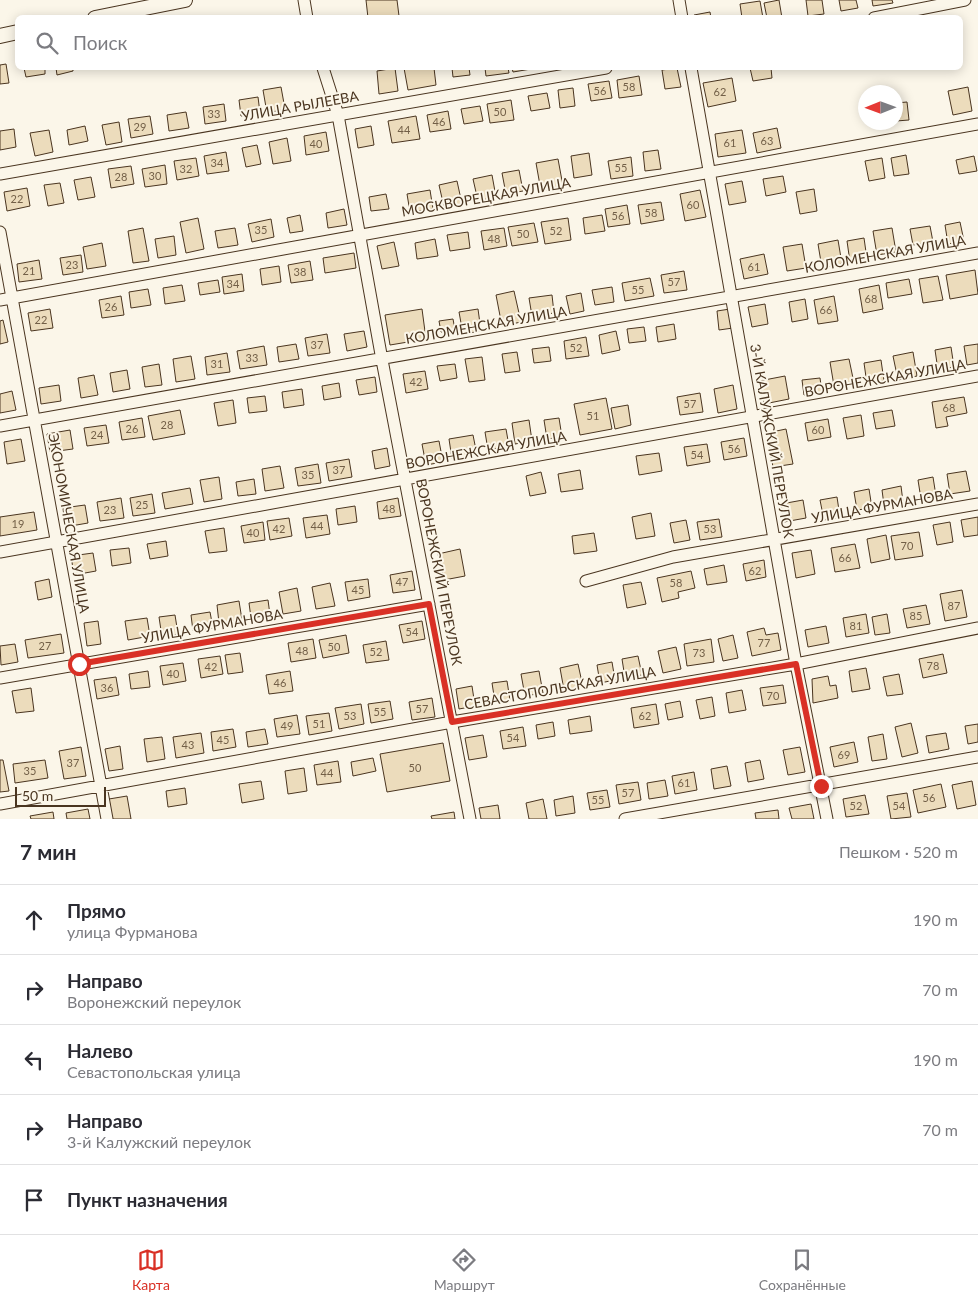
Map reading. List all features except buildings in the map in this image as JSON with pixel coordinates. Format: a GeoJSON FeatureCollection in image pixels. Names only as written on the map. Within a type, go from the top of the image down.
{"type":"FeatureCollection","features":[{"type":"Feature","properties":{"kind":"street"},"geometry":{"type":"LineString","coordinates":[[109,15],[185,0]]}},
{"type":"Feature","properties":{"kind":"street"},"geometry":{"type":"LineString","coordinates":[[304,0],[306,15]]}},
{"type":"Feature","properties":{"kind":"street"},"geometry":{"type":"LineString","coordinates":[[679,0],[682,15]]}},
{"type":"Feature","properties":{"kind":"street"},"geometry":{"type":"LineString","coordinates":[[889,15],[965,0]]}},
{"type":"Feature","properties":{"kind":"street"},"geometry":{"type":"LineString","coordinates":[[0,36],[15,33]]}},
{"type":"Feature","properties":{"kind":"street","name":"ВОРОНЕЖСКИЙ ПЕРЕУЛОК"},"geometry":{"type":"LineString","coordinates":[[324,70],[338,115],[382,360],[470,819]]}},
{"type":"Feature","properties":{"kind":"street","name":"УЛИЦА РЫЛЕЕВА"},"geometry":{"type":"LineString","coordinates":[[0,174],[595,70]]}},
{"type":"Feature","properties":{"kind":"street","name":"3-Й КАЛУЖСКИЙ ПЕРЕУЛОК"},"geometry":{"type":"LineString","coordinates":[[690,70],[796,664],[827,819]]}},
{"type":"Feature","properties":{"kind":"street","name":"МОСКВОРЕЦКАЯ УЛИЦА"},"geometry":{"type":"LineString","coordinates":[[6,299],[978,124]]}},
{"type":"Feature","properties":{"kind":"street","name":"ЭКОНОМИЧЕСКАЯ УЛИЦА"},"geometry":{"type":"LineString","coordinates":[[0,232],[6,299],[35,419],[107,819]]}},
{"type":"Feature","properties":{"kind":"street","name":"КОЛОМЕНСКАЯ УЛИЦА"},"geometry":{"type":"LineString","coordinates":[[0,426],[382,360],[978,253]]}},
{"type":"Feature","properties":{"kind":"street","name":"ВОРОНЕЖСКАЯ УЛИЦА"},"geometry":{"type":"LineString","coordinates":[[0,552],[978,376]]}},
{"type":"Feature","properties":{"kind":"street","name":"УЛИЦА ФУРМАНОВА"},"geometry":{"type":"LineString","coordinates":[[586,581],[674,557],[775,541],[978,504]]}},
{"type":"Feature","properties":{"kind":"street","name":"УЛИЦА ФУРМАНОВА"},"geometry":{"type":"LineString","coordinates":[[0,678],[429,604]]}},
{"type":"Feature","properties":{"kind":"street","name":"СЕВАСТОПОЛЬСКАЯ УЛИЦА"},"geometry":{"type":"LineString","coordinates":[[0,804],[452,722],[796,664],[978,628]]}},
{"type":"Feature","properties":{"kind":"street"},"geometry":{"type":"LineString","coordinates":[[625,819],[978,757]]}},
{"type":"Feature","properties":{"kind":"route"},"geometry":{"type":"LineString","coordinates":[[79,664],[429,604],[452,722],[796,664],[821,786]]}}]}
